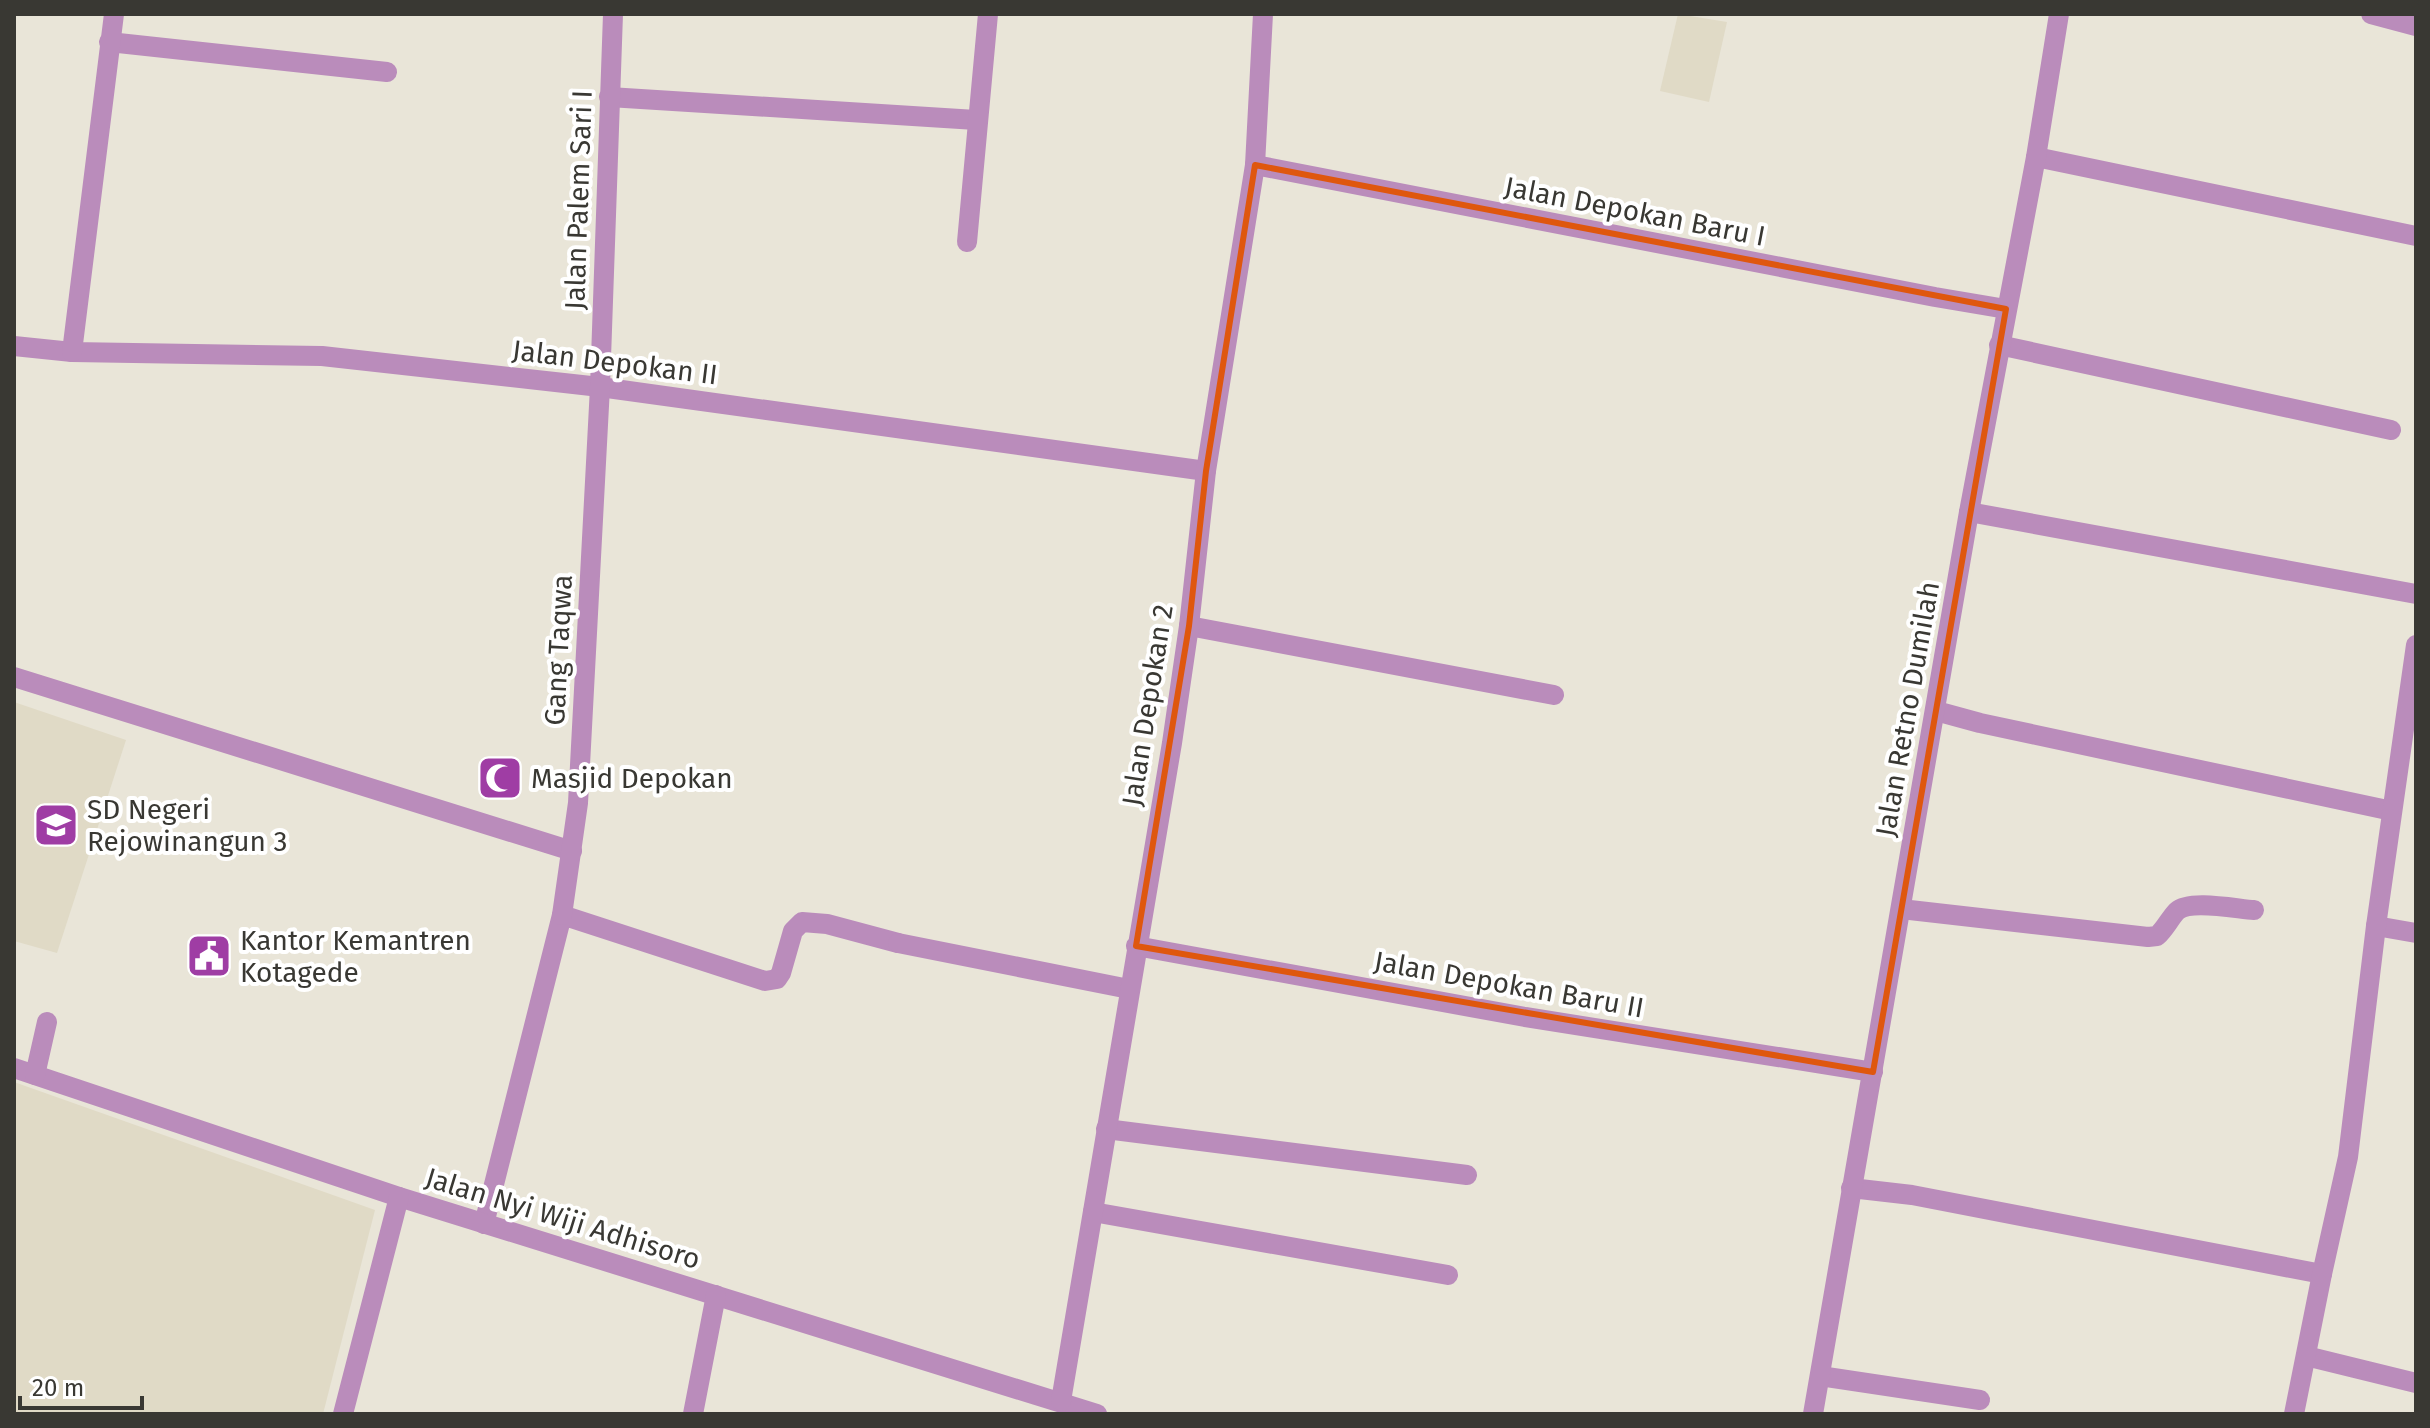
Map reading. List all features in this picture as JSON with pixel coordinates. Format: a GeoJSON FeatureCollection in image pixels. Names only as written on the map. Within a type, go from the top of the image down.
{"type":"FeatureCollection","features":[{"type":"Feature","properties":{"kind":"street"},"geometry":{"type":"LineString","coordinates":[[72,352],[114,14]]}},
{"type":"Feature","properties":{"kind":"street","name":"Jalan Palem Sari I"},"geometry":{"type":"LineString","coordinates":[[600,387],[613,14]]}},
{"type":"Feature","properties":{"kind":"street"},"geometry":{"type":"LineString","coordinates":[[967,242],[988,14]]}},
{"type":"Feature","properties":{"kind":"street","name":"Jalan Depokan 2"},"geometry":{"type":"LineString","coordinates":[[1068,1407],[1093,1212],[1172,743],[1206,471],[1255,165],[1263,14]]}},
{"type":"Feature","properties":{"kind":"street","name":"Jalan Retno Dumilah"},"geometry":{"type":"LineString","coordinates":[[1813,1414],[1969,512],[2036,157],[2059,14]]}},
{"type":"Feature","properties":{"kind":"street"},"geometry":{"type":"LineString","coordinates":[[2371,14],[2416,26]]}},
{"type":"Feature","properties":{"kind":"street"},"geometry":{"type":"LineString","coordinates":[[109,42],[387,72]]}},
{"type":"Feature","properties":{"kind":"street"},"geometry":{"type":"LineString","coordinates":[[609,97],[976,120]]}},
{"type":"Feature","properties":{"kind":"street"},"geometry":{"type":"LineString","coordinates":[[2036,157],[2416,236]]}},
{"type":"Feature","properties":{"kind":"street","name":"Jalan Depokan Baru I"},"geometry":{"type":"LineString","coordinates":[[1255,165],[2006,309]]}},
{"type":"Feature","properties":{"kind":"street"},"geometry":{"type":"LineString","coordinates":[[1999,345],[2391,430]]}},
{"type":"Feature","properties":{"kind":"street","name":"Jalan Depokan II"},"geometry":{"type":"LineString","coordinates":[[14,346],[72,352],[322,356],[600,387],[1206,471]]}},
{"type":"Feature","properties":{"kind":"street","name":"Gang Taqwa"},"geometry":{"type":"LineString","coordinates":[[484,1224],[562,915],[572,851],[578,803],[600,387]]}},
{"type":"Feature","properties":{"kind":"street"},"geometry":{"type":"LineString","coordinates":[[1969,512],[2416,594]]}},
{"type":"Feature","properties":{"kind":"street"},"geometry":{"type":"LineString","coordinates":[[1189,626],[1554,695]]}},
{"type":"Feature","properties":{"kind":"street"},"geometry":{"type":"LineString","coordinates":[[2294,1414],[2348,1157],[2376,926],[2416,645]]}},
{"type":"Feature","properties":{"kind":"street"},"geometry":{"type":"LineString","coordinates":[[14,677],[572,851]]}},
{"type":"Feature","properties":{"kind":"street"},"geometry":{"type":"LineString","coordinates":[[1936,711],[1995,727],[2392,811]]}},
{"type":"Feature","properties":{"kind":"street"},"geometry":{"type":"LineString","coordinates":[[1901,909],[2148,937],[2157,936],[2185,906],[2254,910]]}},
{"type":"Feature","properties":{"kind":"street"},"geometry":{"type":"LineString","coordinates":[[562,915],[765,981],[777,979],[781,973],[793,931],[802,922],[827,924],[898,943],[1129,989]]}},
{"type":"Feature","properties":{"kind":"street"},"geometry":{"type":"LineString","coordinates":[[2376,926],[2416,933]]}},
{"type":"Feature","properties":{"kind":"street","name":"Jalan Depokan Baru II"},"geometry":{"type":"LineString","coordinates":[[1136,946],[1525,1017],[1873,1072]]}},
{"type":"Feature","properties":{"kind":"street"},"geometry":{"type":"LineString","coordinates":[[35,1075],[47,1022]]}},
{"type":"Feature","properties":{"kind":"street","name":"Jalan Nyi Wiji Adhisoro"},"geometry":{"type":"LineString","coordinates":[[14,1068],[399,1197],[1097,1414]]}},
{"type":"Feature","properties":{"kind":"street"},"geometry":{"type":"LineString","coordinates":[[1106,1129],[1467,1175]]}},
{"type":"Feature","properties":{"kind":"street"},"geometry":{"type":"LineString","coordinates":[[1851,1188],[1912,1195],[2322,1274]]}},
{"type":"Feature","properties":{"kind":"street"},"geometry":{"type":"LineString","coordinates":[[343,1414],[399,1197]]}},
{"type":"Feature","properties":{"kind":"street"},"geometry":{"type":"LineString","coordinates":[[1093,1212],[1448,1275]]}},
{"type":"Feature","properties":{"kind":"street"},"geometry":{"type":"LineString","coordinates":[[693,1414],[716,1295]]}},
{"type":"Feature","properties":{"kind":"street"},"geometry":{"type":"LineString","coordinates":[[2306,1356],[2416,1383]]}},
{"type":"Feature","properties":{"kind":"street"},"geometry":{"type":"LineString","coordinates":[[1820,1376],[1980,1400]]}},
{"type":"Feature","properties":{"kind":"highlighted area"},"geometry":{"type":"Polygon","coordinates":[[[1255,165],[2006,309],[1873,1072],[1136,946],[1189,626],[1206,471],[1255,165]]]}},
{"type":"Feature","properties":{"kind":"shaded area"},"geometry":{"type":"Polygon","coordinates":[[[1678,14],[1727,22],[1709,102],[1660,91],[1678,14]]]}},
{"type":"Feature","properties":{"kind":"shaded area","name":"SD Negeri Rejowinangun 3"},"geometry":{"type":"Polygon","coordinates":[[[14,702],[126,740],[57,953],[14,941],[14,702]]]}},
{"type":"Feature","properties":{"kind":"shaded area"},"geometry":{"type":"Polygon","coordinates":[[[14,1082],[375,1210],[323,1414],[14,1414],[14,1082]]]}},
{"type":"Feature","properties":{"kind":"place","name":"Masjid Depokan"},"geometry":{"type":"Point","coordinates":[500,778]}},
{"type":"Feature","properties":{"kind":"place","name":"SD Negeri Rejowinangun 3"},"geometry":{"type":"Point","coordinates":[56,825]}},
{"type":"Feature","properties":{"kind":"place","name":"Kantor Kemantren Kotagede"},"geometry":{"type":"Point","coordinates":[209,956]}}]}
